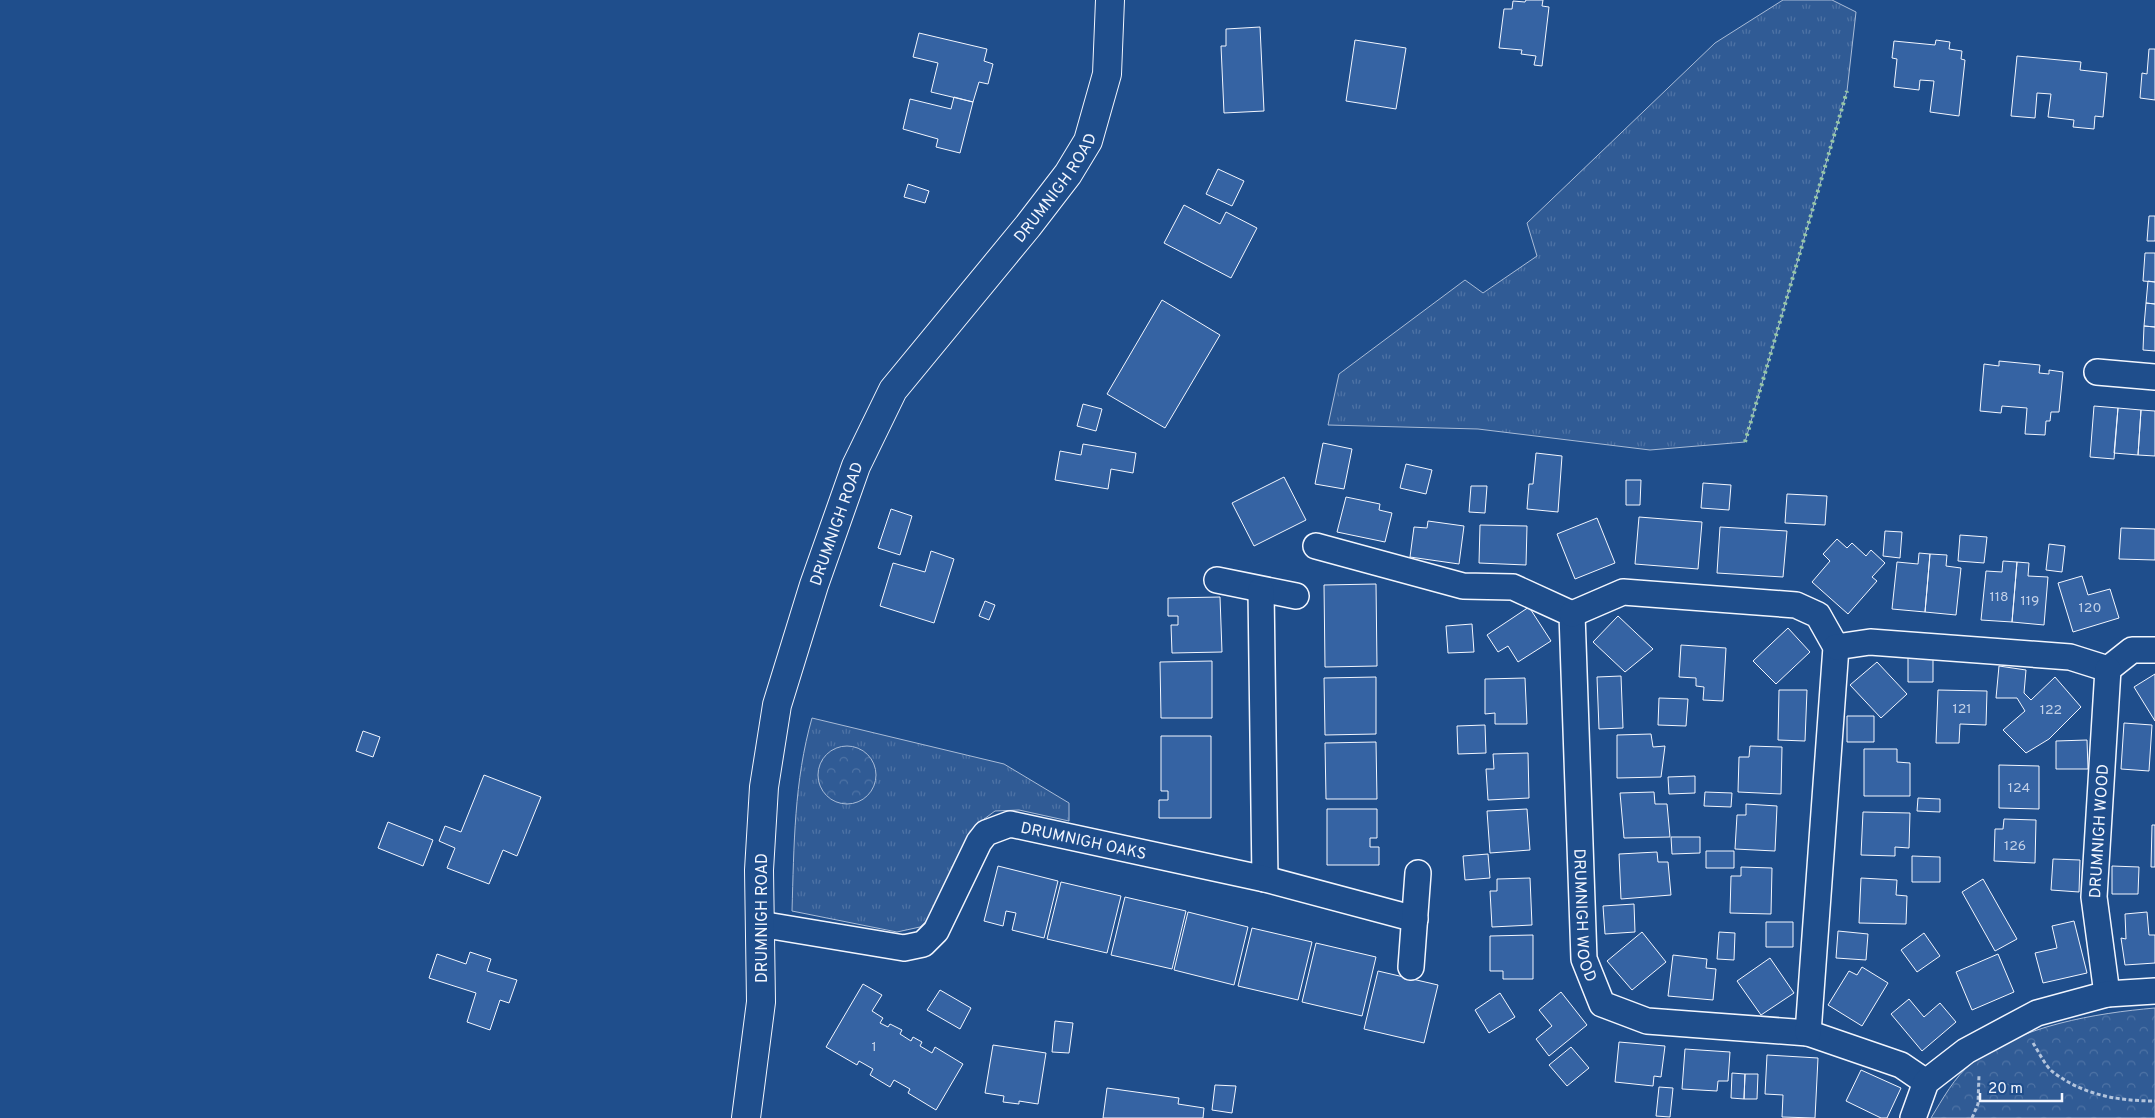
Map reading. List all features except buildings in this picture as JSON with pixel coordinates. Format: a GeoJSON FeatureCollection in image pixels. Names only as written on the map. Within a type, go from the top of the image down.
{"type":"FeatureCollection","features":[{"type":"Feature","properties":{"kind":"main road","name":"DRUMNIGH ROAD"},"geometry":{"type":"LineString","coordinates":[[746,1118],[761,1002],[759,870],[764,787],[777,705],[814,585],[856,466],[893,390],[1028,226],[1068,174],[1088,141],[1107,74],[1110,0]]}},
{"type":"Feature","properties":{"kind":"street"},"geometry":{"type":"LineString","coordinates":[[2097,372],[2155,377]]}},
{"type":"Feature","properties":{"kind":"street"},"geometry":{"type":"LineString","coordinates":[[1316,546],[1463,586],[1513,587],[1572,614],[1623,592],[1796,606],[1818,615],[1836,647],[1808,1033]]}},
{"type":"Feature","properties":{"kind":"street"},"geometry":{"type":"LineString","coordinates":[[1217,580],[1296,596]]}},
{"type":"Feature","properties":{"kind":"street"},"geometry":{"type":"LineString","coordinates":[[1261,590],[1265,879]]}},
{"type":"Feature","properties":{"kind":"street","name":"DRUMNIGH WOOD"},"geometry":{"type":"LineString","coordinates":[[1572,614],[1584,959],[1602,1004],[1647,1021],[1808,1033],[1901,1064],[1926,1082]]}},
{"type":"Feature","properties":{"kind":"street"},"geometry":{"type":"LineString","coordinates":[[1836,647],[1870,642],[2070,657],[2108,669],[2132,650],[2155,650]]}},
{"type":"Feature","properties":{"kind":"street","name":"DRUMNIGH WOOD"},"geometry":{"type":"LineString","coordinates":[[2107,994],[2094,897],[2108,669]]}},
{"type":"Feature","properties":{"kind":"street","name":"DRUMNIGH OAKS"},"geometry":{"type":"LineString","coordinates":[[760,924],[904,948],[923,944],[936,931],[979,842],[986,833],[1010,824],[1265,879],[1414,919]]}},
{"type":"Feature","properties":{"kind":"street"},"geometry":{"type":"LineString","coordinates":[[1411,967],[1418,873]]}},
{"type":"Feature","properties":{"kind":"street"},"geometry":{"type":"LineString","coordinates":[[1913,1118],[1926,1082],[1966,1051],[2037,1013],[2107,994],[2155,991]]}},
{"type":"Feature","properties":{"kind":"path"},"geometry":{"type":"LineString","coordinates":[[2029,1038],[2051,1071],[2076,1085],[2100,1096],[2129,1101],[2155,1101]]}},
{"type":"Feature","properties":{"kind":"path"},"geometry":{"type":"LineString","coordinates":[[1972,1118],[1978,1104],[1979,1070]]}},
{"type":"Feature","properties":{"kind":"green space"},"geometry":{"type":"Polygon","coordinates":[[[1783,0],[1832,0],[1856,12],[1847,91],[1745,442],[1650,450],[1478,429],[1328,425],[1339,374],[1465,280],[1483,293],[1537,256],[1527,223],[1715,43],[1783,0]]]}},
{"type":"Feature","properties":{"kind":"green space"},"geometry":{"type":"Polygon","coordinates":[[[812,718],[1004,764],[1069,803],[1069,821],[1019,810],[995,811],[976,825],[934,914],[920,927],[897,932],[792,911],[794,838],[798,790],[812,718]]]}},
{"type":"Feature","properties":{"kind":"green space"},"geometry":{"type":"Polygon","coordinates":[[[847,746],[858,748],[871,759],[876,775],[874,786],[863,799],[847,804],[836,802],[823,791],[818,775],[820,764],[831,751],[847,746]]]}},
{"type":"Feature","properties":{"kind":"green space"},"geometry":{"type":"Polygon","coordinates":[[[2155,1008],[2155,1118],[1931,1118],[1949,1089],[1966,1068],[1991,1050],[2035,1031],[2059,1024],[2132,1010],[2155,1008]]]}},
{"type":"Feature","properties":{"kind":"hedge"},"geometry":{"type":"LineString","coordinates":[[1745,442],[1847,91]]}}]}
